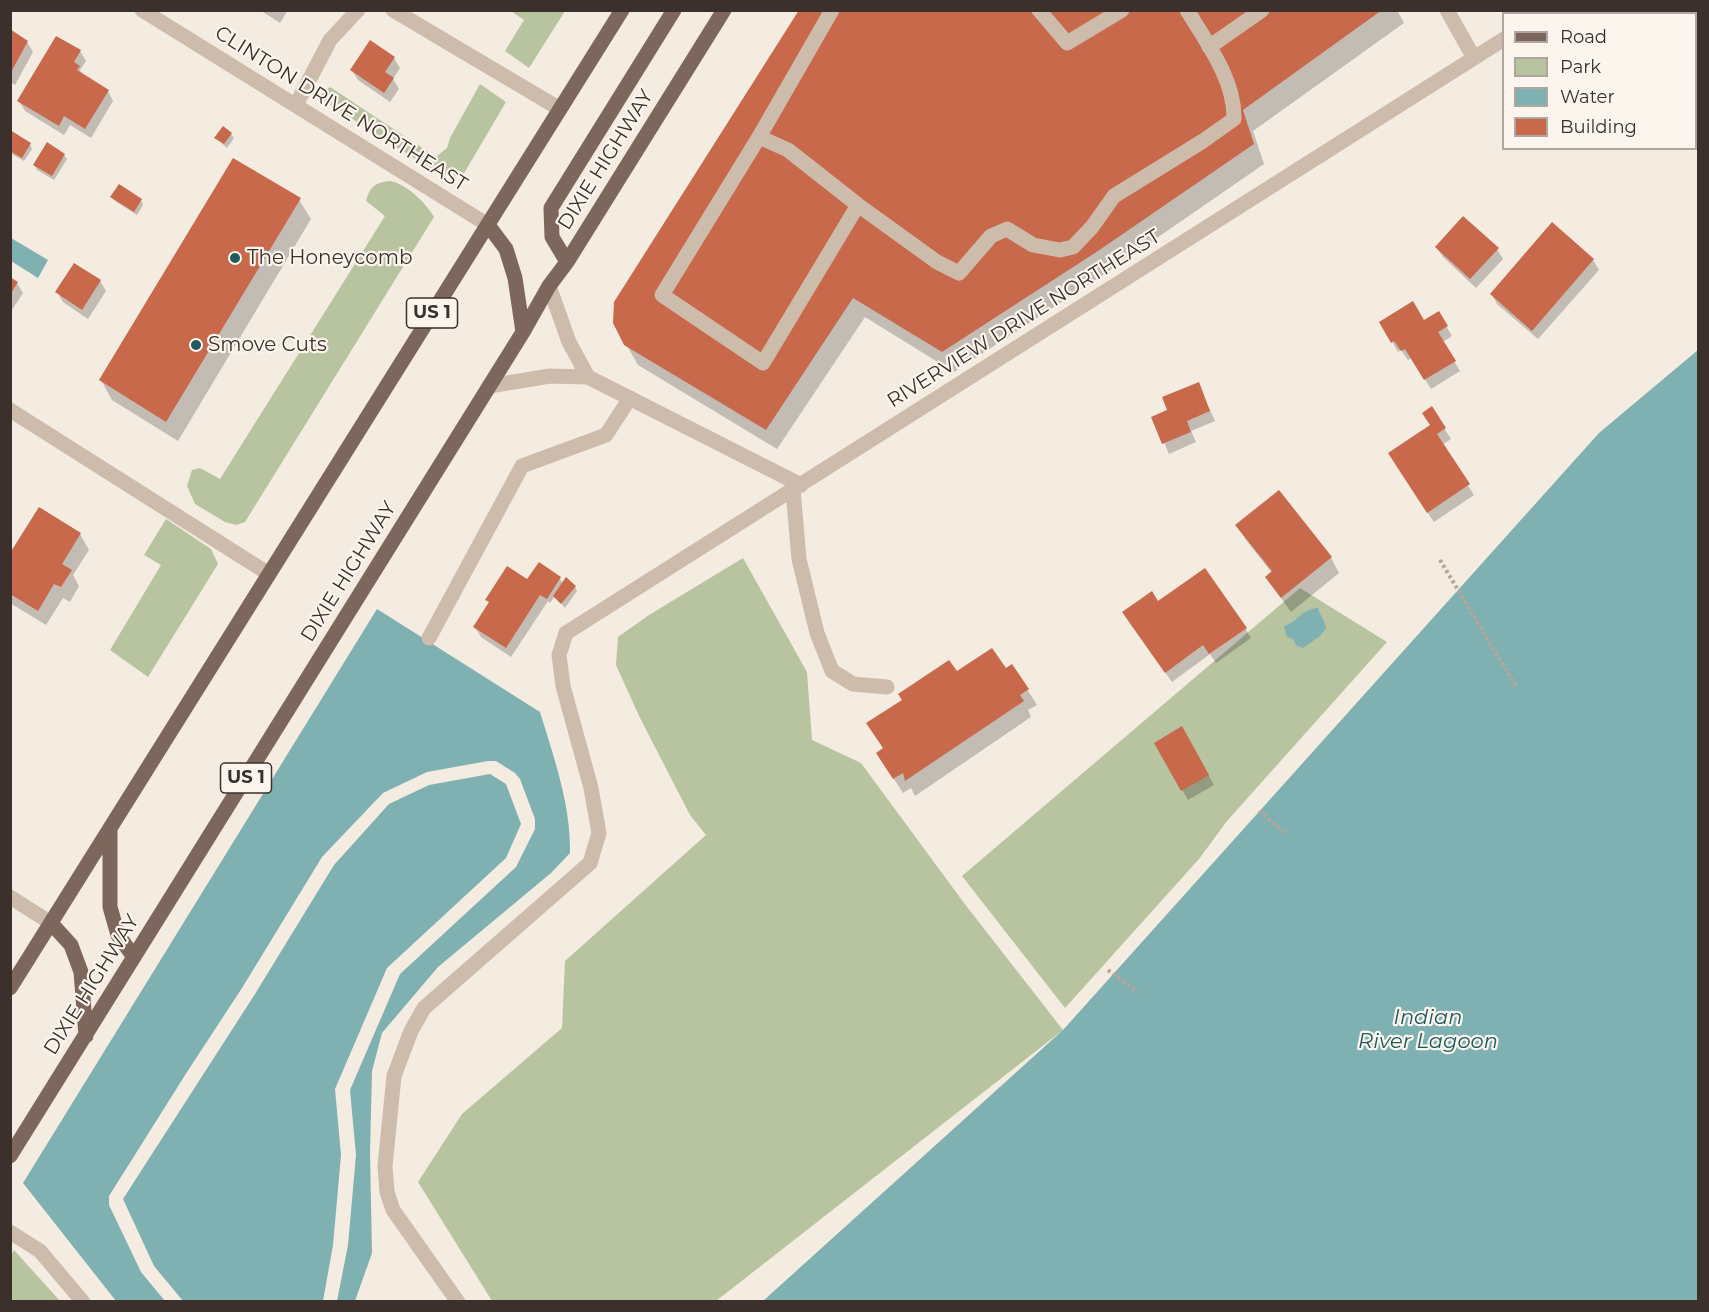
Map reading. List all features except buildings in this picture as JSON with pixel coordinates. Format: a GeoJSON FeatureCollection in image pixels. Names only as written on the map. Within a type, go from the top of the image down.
{"type":"FeatureCollection","features":[{"type":"Feature","properties":{"kind":"main road","name":"US 1"},"geometry":{"type":"LineString","coordinates":[[10,988],[622,10]]}},
{"type":"Feature","properties":{"kind":"main road"},"geometry":{"type":"LineString","coordinates":[[567,262],[552,237],[551,208],[674,10]]}},
{"type":"Feature","properties":{"kind":"main road","name":"DIXIE HIGHWAY"},"geometry":{"type":"LineString","coordinates":[[10,1156],[523,332],[549,286],[567,262],[724,10]]}},
{"type":"Feature","properties":{"kind":"main road"},"geometry":{"type":"LineString","coordinates":[[488,225],[506,249],[515,278],[523,332]]}},
{"type":"Feature","properties":{"kind":"main road"},"geometry":{"type":"LineString","coordinates":[[110,828],[110,907],[118,935],[134,957]]}},
{"type":"Feature","properties":{"kind":"main road"},"geometry":{"type":"LineString","coordinates":[[51,922],[71,945],[81,972],[86,1036]]}},
{"type":"Feature","properties":{"kind":"street","name":"CLINTON DRIVE NORTHEAST"},"geometry":{"type":"LineString","coordinates":[[142,10],[488,225]]}},
{"type":"Feature","properties":{"kind":"street"},"geometry":{"type":"LineString","coordinates":[[296,105],[330,40],[358,10]]}},
{"type":"Feature","properties":{"kind":"street"},"geometry":{"type":"LineString","coordinates":[[393,10],[560,109]]}},
{"type":"Feature","properties":{"kind":"street"},"geometry":{"type":"LineString","coordinates":[[832,10],[759,137],[662,295],[763,363],[858,205]]}},
{"type":"Feature","properties":{"kind":"street"},"geometry":{"type":"LineString","coordinates":[[1039,10],[1066,43],[1122,10]]}},
{"type":"Feature","properties":{"kind":"street"},"geometry":{"type":"LineString","coordinates":[[759,137],[788,150],[858,205],[937,262],[959,273],[991,236],[1007,229],[1033,245],[1060,250],[1073,247],[1092,227],[1113,196],[1203,141],[1234,119],[1234,104],[1219,64],[1187,10]]}},
{"type":"Feature","properties":{"kind":"street"},"geometry":{"type":"LineString","coordinates":[[1209,47],[1262,10]]}},
{"type":"Feature","properties":{"kind":"street"},"geometry":{"type":"LineString","coordinates":[[1446,10],[1474,58]]}},
{"type":"Feature","properties":{"kind":"street","name":"RIVERVIEW DRIVE NORTHEAST"},"geometry":{"type":"LineString","coordinates":[[458,1302],[393,1210],[387,1192],[385,1166],[394,1076],[411,1031],[424,1008],[590,863],[599,833],[591,788],[563,686],[560,655],[566,633],[1502,40]]}},
{"type":"Feature","properties":{"kind":"street"},"geometry":{"type":"LineString","coordinates":[[549,286],[569,342],[588,376]]}},
{"type":"Feature","properties":{"kind":"street"},"geometry":{"type":"LineString","coordinates":[[489,386],[550,376],[588,376],[797,487],[799,559],[817,633],[832,671],[853,684],[887,687]]}},
{"type":"Feature","properties":{"kind":"street"},"geometry":{"type":"LineString","coordinates":[[429,638],[522,466],[606,435],[630,398]]}},
{"type":"Feature","properties":{"kind":"street"},"geometry":{"type":"LineString","coordinates":[[10,410],[269,574]]}},
{"type":"Feature","properties":{"kind":"street"},"geometry":{"type":"LineString","coordinates":[[10,897],[51,922]]}},
{"type":"Feature","properties":{"kind":"street"},"geometry":{"type":"LineString","coordinates":[[10,1232],[40,1251],[83,1302]]}},
{"type":"Feature","properties":{"kind":"path"},"geometry":{"type":"LineString","coordinates":[[1440,560],[1517,688]]}},
{"type":"Feature","properties":{"kind":"path"},"geometry":{"type":"LineString","coordinates":[[1259,811],[1284,833]]}},
{"type":"Feature","properties":{"kind":"path"},"geometry":{"type":"LineString","coordinates":[[1108,970],[1138,992]]}},
{"type":"Feature","properties":{"kind":"green space"},"geometry":{"type":"Polygon","coordinates":[[[511,11],[565,11],[529,68],[505,51],[524,20],[511,11]]]}},
{"type":"Feature","properties":{"kind":"green space"},"geometry":{"type":"Polygon","coordinates":[[[480,84],[506,102],[463,175],[455,177],[434,171],[318,97],[330,87],[436,157],[447,148],[450,138],[480,84]]]}},
{"type":"Feature","properties":{"kind":"green space"},"geometry":{"type":"Polygon","coordinates":[[[389,181],[415,195],[434,217],[245,522],[236,525],[225,522],[195,504],[187,486],[192,470],[200,468],[220,479],[385,216],[366,201],[373,186],[389,181]]]}},
{"type":"Feature","properties":{"kind":"green space"},"geometry":{"type":"Polygon","coordinates":[[[166,519],[211,549],[218,564],[148,677],[110,650],[161,565],[144,555],[166,519]]]}},
{"type":"Feature","properties":{"kind":"green space"},"geometry":{"type":"Polygon","coordinates":[[[743,558],[807,672],[812,740],[861,763],[964,903],[1063,1030],[716,1301],[492,1301],[418,1182],[462,1114],[562,1028],[565,961],[706,835],[690,815],[640,718],[616,665],[618,637],[649,615],[743,558]]]}},
{"type":"Feature","properties":{"kind":"green space"},"geometry":{"type":"Polygon","coordinates":[[[1300,588],[1387,642],[1227,821],[1199,859],[1065,1008],[962,876],[1300,588]]]}},
{"type":"Feature","properties":{"kind":"green space"},"geometry":{"type":"Polygon","coordinates":[[[14,1250],[60,1301],[11,1301],[11,1255],[14,1250]]]}},
{"type":"Feature","properties":{"kind":"water"},"geometry":{"type":"Polygon","coordinates":[[[11,238],[48,260],[38,278],[11,261],[11,238]]]}},
{"type":"Feature","properties":{"kind":"water","name":"Indian River Lagoon"},"geometry":{"type":"Polygon","coordinates":[[[1698,350],[1698,1301],[763,1301],[1063,1030],[1599,433],[1698,350]]]}},
{"type":"Feature","properties":{"kind":"water"},"geometry":{"type":"Polygon","coordinates":[[[1318,608],[1326,628],[1320,636],[1303,648],[1296,645],[1293,639],[1287,637],[1284,626],[1303,613],[1318,608]]]}},
{"type":"Feature","properties":{"kind":"water"},"geometry":{"type":"Polygon","coordinates":[[[377,609],[540,712],[565,799],[570,853],[551,873],[438,967],[382,1033],[372,1071],[370,1153],[372,1253],[355,1301],[337,1301],[348,1245],[356,1155],[350,1090],[400,974],[516,867],[535,829],[535,819],[520,779],[496,761],[427,772],[383,793],[322,857],[242,988],[109,1196],[109,1205],[141,1272],[165,1301],[116,1301],[23,1183],[377,609]]]}},
{"type":"Feature","properties":{"kind":"water"},"geometry":{"type":"Polygon","coordinates":[[[490,774],[506,784],[521,824],[506,858],[387,968],[335,1089],[341,1155],[333,1245],[323,1301],[183,1301],[154,1266],[123,1199],[255,994],[334,865],[389,804],[429,785],[490,774]]]}},
{"type":"Feature","properties":{"kind":"place","name":"The Honeycomb"},"geometry":{"type":"Point","coordinates":[235,258]}},
{"type":"Feature","properties":{"kind":"place","name":"Smove Cuts"},"geometry":{"type":"Point","coordinates":[196,345]}}]}
